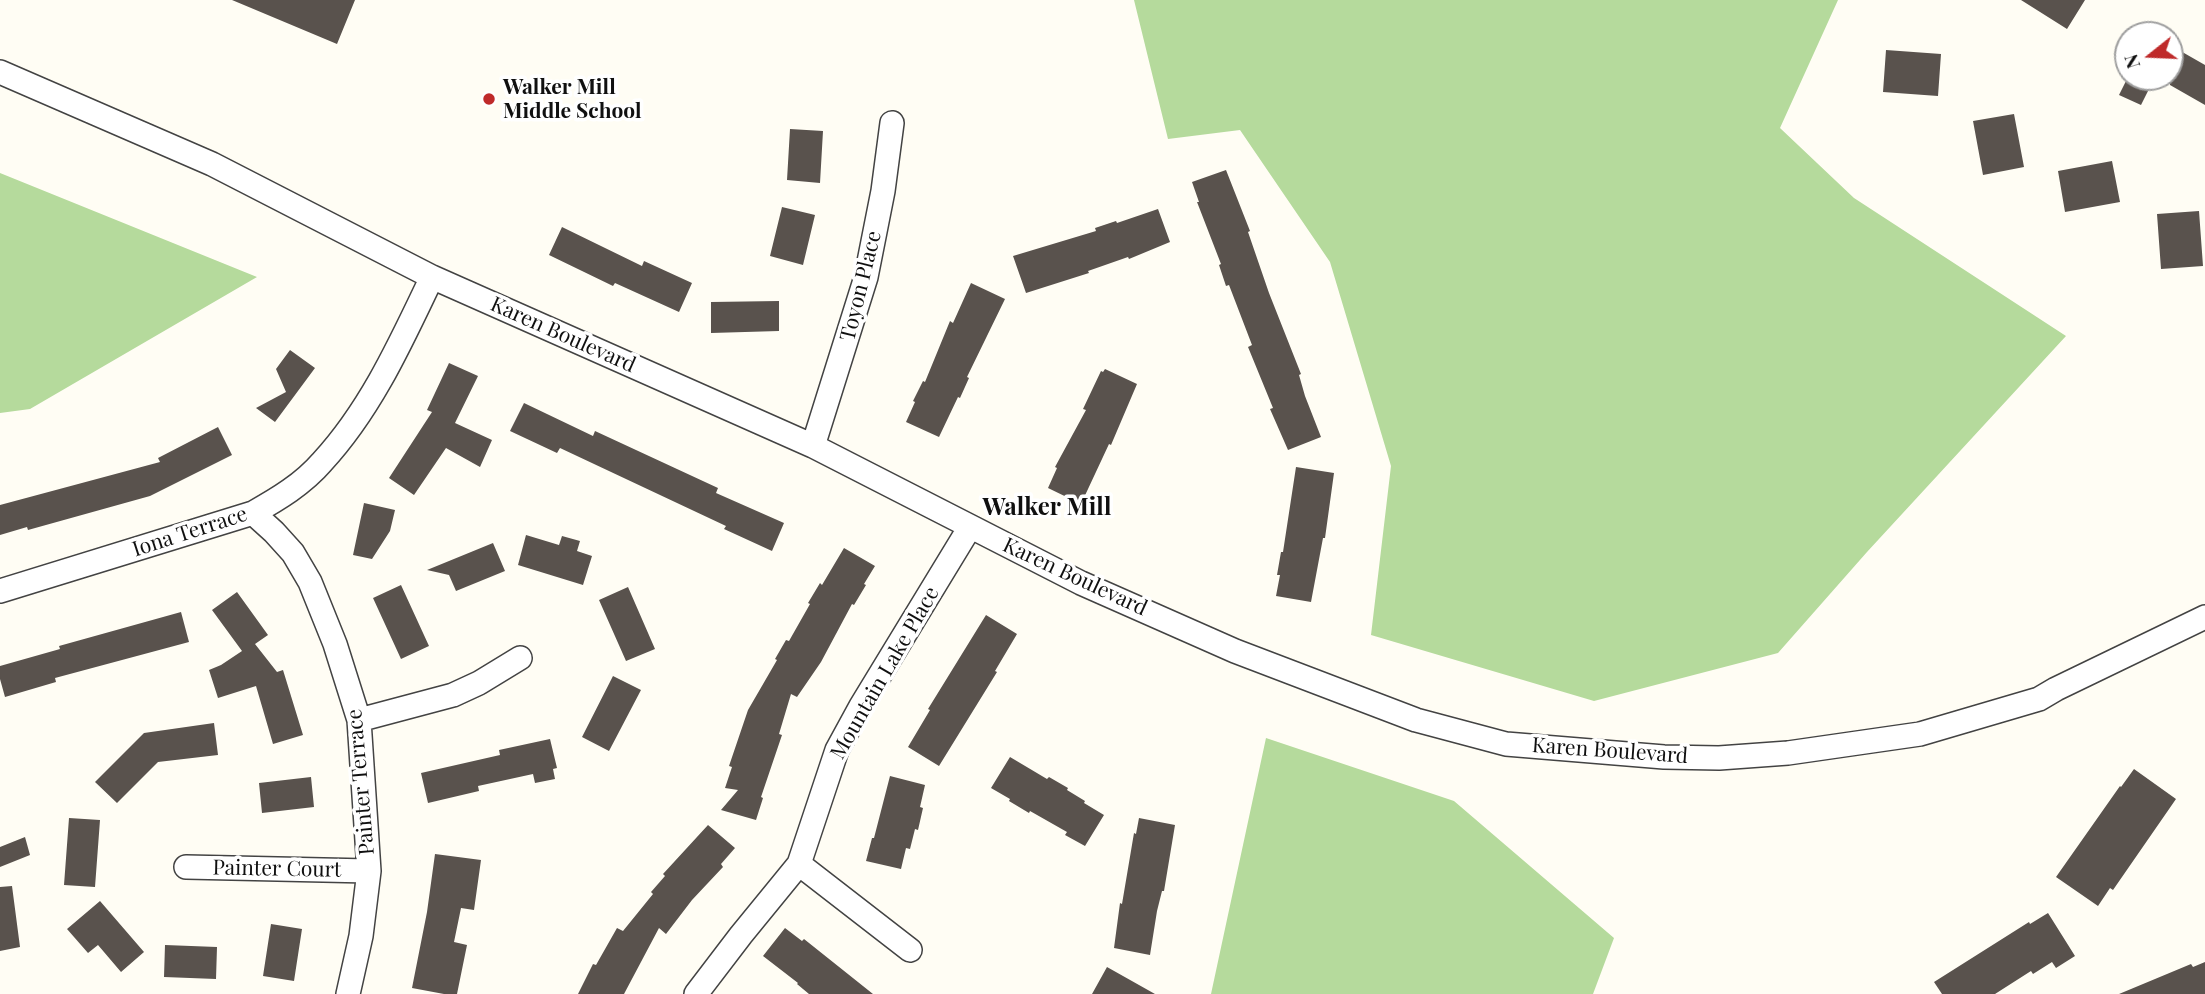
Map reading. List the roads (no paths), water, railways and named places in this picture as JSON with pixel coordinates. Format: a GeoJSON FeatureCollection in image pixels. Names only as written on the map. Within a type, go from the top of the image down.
{"type":"FeatureCollection","features":[{"type":"Feature","properties":{"kind":"street","name":"Karen Boulevard"},"geometry":{"type":"LineString","coordinates":[[0,72],[212,164],[432,277],[813,446],[1081,583],[1235,650],[1416,720],[1506,744],[1619,754],[1719,758],[1788,753],[1920,734],[2039,699],[2205,617]]}},
{"type":"Feature","properties":{"kind":"street","name":"Toyon Place"},"geometry":{"type":"LineString","coordinates":[[813,446],[866,277],[883,191],[892,123]]}},
{"type":"Feature","properties":{"kind":"street","name":"Iona Terrace"},"geometry":{"type":"LineString","coordinates":[[0,591],[253,513],[285,494],[321,463],[361,413],[393,358],[432,277]]}},
{"type":"Feature","properties":{"kind":"street","name":"Painter Terrace"},"geometry":{"type":"LineString","coordinates":[[253,513],[275,532],[293,553],[310,582],[335,644],[359,720],[369,871],[361,936],[348,994]]}},
{"type":"Feature","properties":{"kind":"street","name":"Mountain Lake Place"},"geometry":{"type":"LineString","coordinates":[[696,994],[799,864],[837,750],[970,527]]}},
{"type":"Feature","properties":{"kind":"street"},"geometry":{"type":"LineString","coordinates":[[359,720],[453,695],[520,659]]}},
{"type":"Feature","properties":{"kind":"street"},"geometry":{"type":"LineString","coordinates":[[799,864],[910,950]]}},
{"type":"Feature","properties":{"kind":"street","name":"Painter Court"},"geometry":{"type":"LineString","coordinates":[[186,867],[369,871]]}},
{"type":"Feature","properties":{"kind":"place","name":"Walker Mill Middle School"},"geometry":{"type":"Point","coordinates":[489,99]}},
{"type":"Feature","properties":{"kind":"district","name":"Walker Mill"},"geometry":{"type":"Point","coordinates":[1047,508]}}]}
